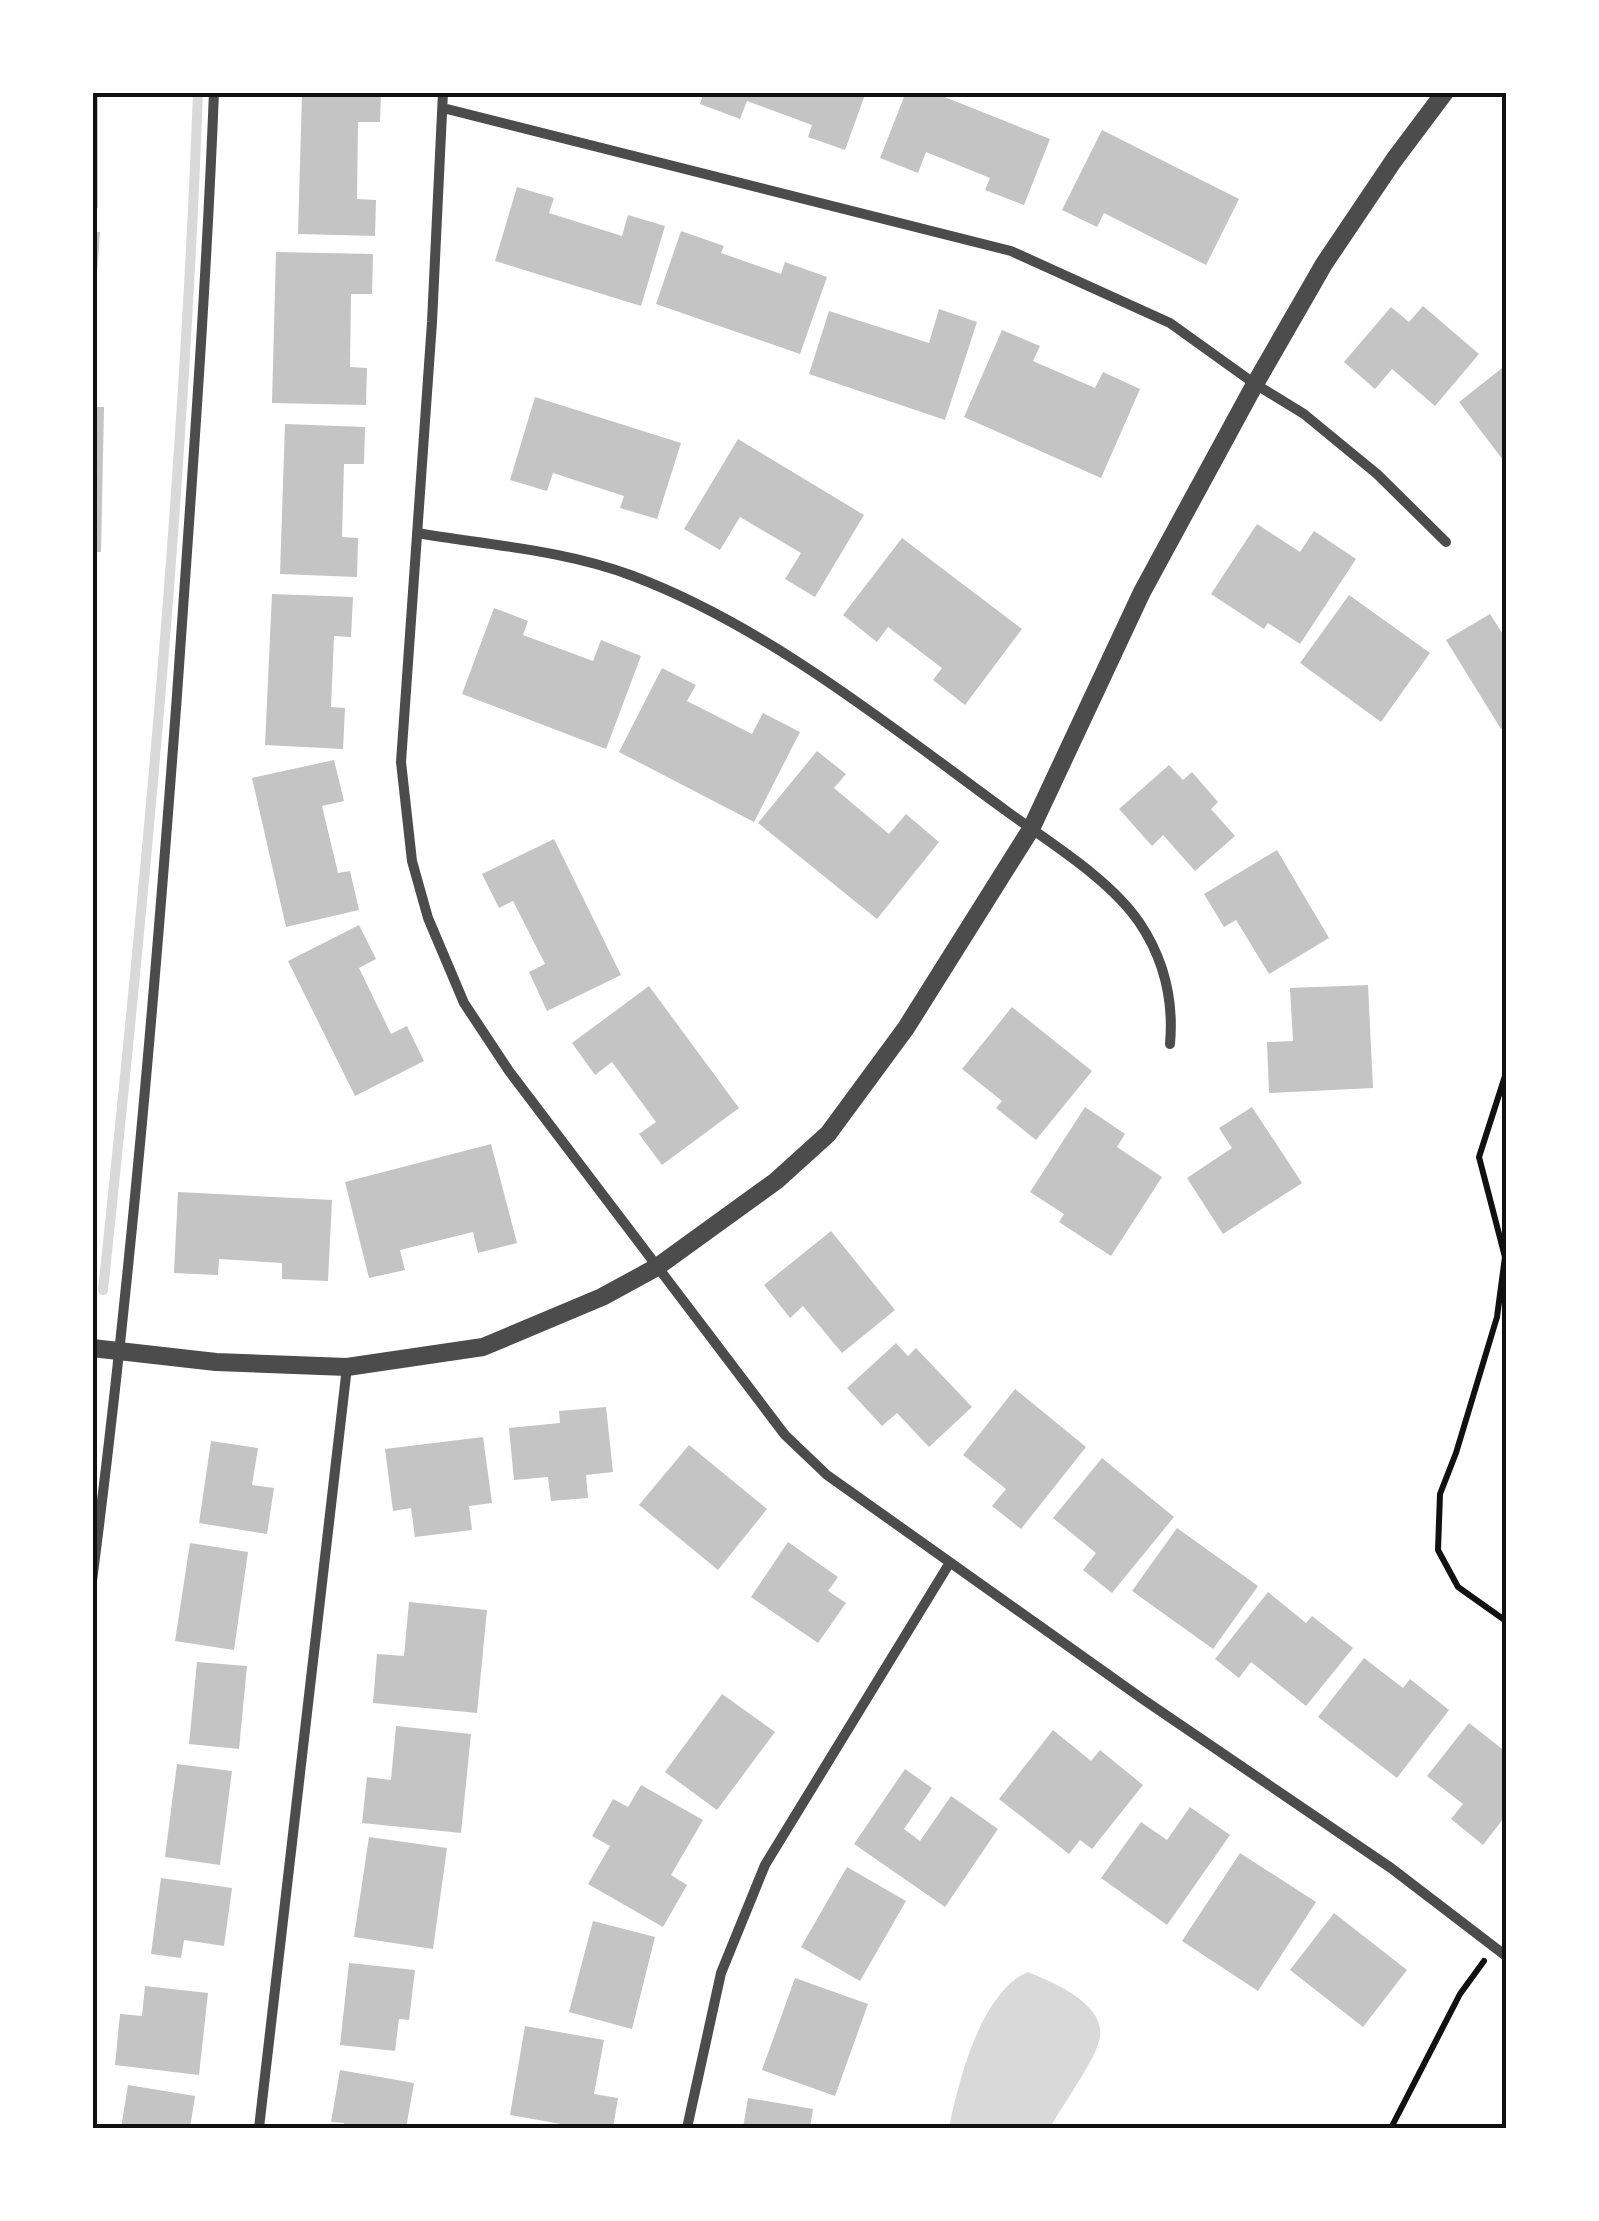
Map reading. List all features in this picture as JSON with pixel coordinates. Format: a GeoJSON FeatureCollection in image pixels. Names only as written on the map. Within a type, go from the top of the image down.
{"type":"FeatureCollection","features":[{"type":"Feature","properties":{"kind":"street"},"geometry":{"type":"LineString","coordinates":[[92,1581],[108,1350],[170,788],[206,300],[214,92]]}},
{"type":"Feature","properties":{"kind":"street"},"geometry":{"type":"LineString","coordinates":[[443,92],[402,762],[412,862],[428,918],[464,1003],[508,1071],[785,1435],[826,1474],[948,1564],[1391,1868],[1506,1956]]}},
{"type":"Feature","properties":{"kind":"street"},"geometry":{"type":"LineString","coordinates":[[108,1350],[216,1362],[347,1367],[483,1347],[602,1297],[657,1267],[776,1182],[828,1134],[906,1028],[1030,829],[1142,592],[1255,384],[1324,264],[1445,92]]}},
{"type":"Feature","properties":{"kind":"street"},"geometry":{"type":"LineString","coordinates":[[443,108],[1012,251],[1170,323],[1304,414],[1446,542]]}},
{"type":"Feature","properties":{"kind":"street"},"geometry":{"type":"LineString","coordinates":[[417,533],[587,561],[674,592],[760,638],[1086,870],[1137,918],[1156,951],[1169,990],[1170,1044]]}},
{"type":"Feature","properties":{"kind":"street"},"geometry":{"type":"LineString","coordinates":[[259,2128],[347,1367]]}},
{"type":"Feature","properties":{"kind":"street"},"geometry":{"type":"LineString","coordinates":[[687,2128],[721,1973],[765,1864],[948,1564]]}},
{"type":"Feature","properties":{"kind":"path"},"geometry":{"type":"LineString","coordinates":[[1506,1073],[1479,1157],[1504,1257],[1496,1317],[1440,1494],[1438,1550],[1458,1587],[1506,1622]]}},
{"type":"Feature","properties":{"kind":"path"},"geometry":{"type":"LineString","coordinates":[[1391,2128],[1460,1994],[1496,1946]]}},
{"type":"Feature","properties":{"kind":"shaded area"},"geometry":{"type":"Polygon","coordinates":[[[1028,1972],[1075,1996],[1094,2014],[1100,2037],[1092,2057],[1050,2128],[949,2128],[966,2064],[985,2018],[1011,1982],[1028,1972]]]}},
{"type":"Feature","properties":{"kind":"building"},"geometry":{"type":"Polygon","coordinates":[[[92,92],[98,92],[98,208],[92,208],[92,92]]]}},
{"type":"Feature","properties":{"kind":"building"},"geometry":{"type":"Polygon","coordinates":[[[302,92],[381,92],[380,122],[358,122],[357,199],[376,200],[375,236],[298,234],[302,92]]]}},
{"type":"Feature","properties":{"kind":"building"},"geometry":{"type":"Polygon","coordinates":[[[704,92],[866,92],[845,150],[808,137],[812,125],[747,101],[740,119],[700,104],[704,92]]]}},
{"type":"Feature","properties":{"kind":"building"},"geometry":{"type":"Polygon","coordinates":[[[906,92],[932,92],[1050,139],[1024,205],[985,190],[990,178],[926,152],[918,173],[880,158],[906,92]]]}},
{"type":"Feature","properties":{"kind":"building"},"geometry":{"type":"Polygon","coordinates":[[[1102,130],[1239,199],[1206,265],[1104,213],[1097,227],[1062,210],[1102,130]]]}},
{"type":"Feature","properties":{"kind":"building"},"geometry":{"type":"Polygon","coordinates":[[[517,187],[554,198],[549,213],[622,236],[628,215],[665,226],[641,306],[495,261],[517,187]]]}},
{"type":"Feature","properties":{"kind":"building"},"geometry":{"type":"Polygon","coordinates":[[[681,231],[724,246],[721,253],[781,274],[785,262],[827,277],[800,354],[656,304],[681,231]]]}},
{"type":"Feature","properties":{"kind":"building"},"geometry":{"type":"Polygon","coordinates":[[[92,232],[100,232],[95,302],[92,302],[92,232]]]}},
{"type":"Feature","properties":{"kind":"building"},"geometry":{"type":"Polygon","coordinates":[[[276,252],[373,254],[372,294],[351,294],[350,367],[367,368],[366,405],[272,403],[276,252]]]}},
{"type":"Feature","properties":{"kind":"building"},"geometry":{"type":"Polygon","coordinates":[[[1423,306],[1479,354],[1435,406],[1392,369],[1375,389],[1344,362],[1391,307],[1409,322],[1423,306]]]}},
{"type":"Feature","properties":{"kind":"building"},"geometry":{"type":"Polygon","coordinates":[[[939,309],[977,322],[945,420],[809,374],[829,311],[929,343],[939,309]]]}},
{"type":"Feature","properties":{"kind":"building"},"geometry":{"type":"Polygon","coordinates":[[[1002,330],[1040,346],[1033,361],[1095,388],[1103,372],[1140,389],[1101,478],[964,417],[1002,330]]]}},
{"type":"Feature","properties":{"kind":"building"},"geometry":{"type":"Polygon","coordinates":[[[1506,365],[1506,464],[1459,402],[1506,365]]]}},
{"type":"Feature","properties":{"kind":"building"},"geometry":{"type":"Polygon","coordinates":[[[535,397],[681,443],[657,519],[620,508],[624,496],[553,473],[547,491],[510,480],[535,397]]]}},
{"type":"Feature","properties":{"kind":"building"},"geometry":{"type":"Polygon","coordinates":[[[92,407],[104,407],[101,552],[92,552],[92,407]]]}},
{"type":"Feature","properties":{"kind":"building"},"geometry":{"type":"Polygon","coordinates":[[[285,424],[365,427],[364,464],[344,464],[342,537],[358,538],[357,577],[280,574],[285,424]]]}},
{"type":"Feature","properties":{"kind":"building"},"geometry":{"type":"Polygon","coordinates":[[[738,439],[864,515],[815,597],[785,579],[801,553],[740,517],[720,550],[684,529],[738,439]]]}},
{"type":"Feature","properties":{"kind":"building"},"geometry":{"type":"Polygon","coordinates":[[[1257,524],[1300,552],[1314,531],[1356,559],[1300,644],[1268,623],[1264,629],[1211,594],[1257,524]]]}},
{"type":"Feature","properties":{"kind":"building"},"geometry":{"type":"Polygon","coordinates":[[[902,538],[1022,629],[965,705],[933,680],[942,668],[888,627],[877,642],[843,615],[902,538]]]}},
{"type":"Feature","properties":{"kind":"building"},"geometry":{"type":"Polygon","coordinates":[[[272,594],[353,597],[351,637],[334,636],[331,707],[345,708],[343,749],[265,745],[272,594]]]}},
{"type":"Feature","properties":{"kind":"building"},"geometry":{"type":"Polygon","coordinates":[[[1349,595],[1430,653],[1381,722],[1300,663],[1349,595]]]}},
{"type":"Feature","properties":{"kind":"building"},"geometry":{"type":"Polygon","coordinates":[[[494,608],[528,621],[523,635],[593,661],[601,640],[641,656],[606,749],[462,694],[494,608]]]}},
{"type":"Feature","properties":{"kind":"building"},"geometry":{"type":"Polygon","coordinates":[[[1490,614],[1506,639],[1506,726],[1501,729],[1446,640],[1490,614]]]}},
{"type":"Feature","properties":{"kind":"building"},"geometry":{"type":"Polygon","coordinates":[[[662,668],[696,685],[687,701],[752,734],[763,713],[800,732],[754,822],[619,752],[662,668]]]}},
{"type":"Feature","properties":{"kind":"building"},"geometry":{"type":"Polygon","coordinates":[[[817,751],[846,774],[834,788],[889,834],[906,814],[939,842],[877,919],[758,823],[817,751]]]}},
{"type":"Feature","properties":{"kind":"building"},"geometry":{"type":"Polygon","coordinates":[[[334,760],[344,801],[322,806],[338,873],[350,871],[359,910],[286,927],[252,778],[334,760]]]}},
{"type":"Feature","properties":{"kind":"building"},"geometry":{"type":"Polygon","coordinates":[[[1169,765],[1183,780],[1192,772],[1218,802],[1211,809],[1235,836],[1195,871],[1163,835],[1152,846],[1119,809],[1169,765]]]}},
{"type":"Feature","properties":{"kind":"building"},"geometry":{"type":"Polygon","coordinates":[[[554,839],[621,975],[547,1011],[529,972],[545,964],[513,901],[499,908],[482,874],[554,839]]]}},
{"type":"Feature","properties":{"kind":"building"},"geometry":{"type":"Polygon","coordinates":[[[1277,850],[1329,938],[1269,974],[1236,920],[1224,927],[1204,894],[1277,850]]]}},
{"type":"Feature","properties":{"kind":"building"},"geometry":{"type":"Polygon","coordinates":[[[359,925],[376,959],[359,968],[391,1034],[407,1026],[424,1061],[355,1096],[288,961],[359,925]]]}},
{"type":"Feature","properties":{"kind":"building"},"geometry":{"type":"Polygon","coordinates":[[[1368,985],[1373,1088],[1269,1093],[1267,1042],[1293,1041],[1290,988],[1368,985]]]}},
{"type":"Feature","properties":{"kind":"building"},"geometry":{"type":"Polygon","coordinates":[[[649,986],[739,1108],[662,1165],[639,1134],[656,1122],[612,1062],[595,1075],[572,1043],[649,986]]]}},
{"type":"Feature","properties":{"kind":"building"},"geometry":{"type":"Polygon","coordinates":[[[1012,1007],[1092,1071],[1036,1140],[996,1108],[1002,1101],[962,1069],[1012,1007]]]}},
{"type":"Feature","properties":{"kind":"building"},"geometry":{"type":"Polygon","coordinates":[[[1085,1107],[1125,1134],[1117,1147],[1162,1177],[1111,1256],[1059,1222],[1064,1214],[1030,1192],[1085,1107]]]}},
{"type":"Feature","properties":{"kind":"building"},"geometry":{"type":"Polygon","coordinates":[[[1252,1107],[1302,1183],[1223,1234],[1187,1178],[1232,1148],[1219,1128],[1252,1107]]]}},
{"type":"Feature","properties":{"kind":"building"},"geometry":{"type":"Polygon","coordinates":[[[491,1144],[517,1243],[478,1253],[473,1232],[400,1250],[405,1270],[369,1278],[345,1182],[491,1144]]]}},
{"type":"Feature","properties":{"kind":"building"},"geometry":{"type":"Polygon","coordinates":[[[178,1192],[332,1200],[328,1281],[282,1279],[282,1263],[219,1259],[218,1275],[174,1273],[178,1192]]]}},
{"type":"Feature","properties":{"kind":"building"},"geometry":{"type":"Polygon","coordinates":[[[831,1231],[895,1310],[842,1353],[803,1306],[790,1318],[764,1285],[831,1231]]]}},
{"type":"Feature","properties":{"kind":"building"},"geometry":{"type":"Polygon","coordinates":[[[896,1343],[908,1356],[916,1348],[972,1407],[929,1447],[897,1413],[882,1426],[847,1388],[896,1343]]]}},
{"type":"Feature","properties":{"kind":"building"},"geometry":{"type":"Polygon","coordinates":[[[1015,1389],[1086,1447],[1021,1529],[992,1506],[1006,1489],[963,1455],[1015,1389]]]}},
{"type":"Feature","properties":{"kind":"building"},"geometry":{"type":"Polygon","coordinates":[[[606,1407],[613,1472],[586,1475],[588,1498],[551,1501],[548,1477],[514,1480],[509,1428],[560,1423],[559,1411],[606,1407]]]}},
{"type":"Feature","properties":{"kind":"building"},"geometry":{"type":"Polygon","coordinates":[[[483,1437],[492,1503],[469,1506],[472,1530],[415,1537],[411,1508],[393,1511],[385,1449],[483,1437]]]}},
{"type":"Feature","properties":{"kind":"building"},"geometry":{"type":"Polygon","coordinates":[[[211,1441],[258,1448],[252,1485],[274,1488],[267,1534],[199,1523],[211,1441]]]}},
{"type":"Feature","properties":{"kind":"building"},"geometry":{"type":"Polygon","coordinates":[[[689,1445],[767,1509],[718,1570],[639,1505],[689,1445]]]}},
{"type":"Feature","properties":{"kind":"building"},"geometry":{"type":"Polygon","coordinates":[[[1102,1458],[1174,1517],[1112,1593],[1083,1570],[1096,1553],[1053,1518],[1102,1458]]]}},
{"type":"Feature","properties":{"kind":"building"},"geometry":{"type":"Polygon","coordinates":[[[1177,1528],[1258,1586],[1213,1649],[1132,1591],[1177,1528]]]}},
{"type":"Feature","properties":{"kind":"building"},"geometry":{"type":"Polygon","coordinates":[[[788,1542],[838,1577],[828,1591],[846,1603],[818,1643],[751,1597],[788,1542]]]}},
{"type":"Feature","properties":{"kind":"building"},"geometry":{"type":"Polygon","coordinates":[[[190,1543],[248,1552],[234,1650],[175,1641],[190,1543]]]}},
{"type":"Feature","properties":{"kind":"building"},"geometry":{"type":"Polygon","coordinates":[[[1268,1592],[1306,1623],[1312,1616],[1353,1648],[1306,1706],[1251,1662],[1239,1678],[1215,1659],[1268,1592]]]}},
{"type":"Feature","properties":{"kind":"building"},"geometry":{"type":"Polygon","coordinates":[[[409,1602],[487,1610],[477,1713],[373,1703],[377,1654],[404,1656],[409,1602]]]}},
{"type":"Feature","properties":{"kind":"building"},"geometry":{"type":"Polygon","coordinates":[[[1364,1658],[1403,1688],[1410,1679],[1449,1710],[1397,1778],[1318,1717],[1364,1658]]]}},
{"type":"Feature","properties":{"kind":"building"},"geometry":{"type":"Polygon","coordinates":[[[197,1662],[247,1666],[239,1749],[189,1744],[197,1662]]]}},
{"type":"Feature","properties":{"kind":"building"},"geometry":{"type":"Polygon","coordinates":[[[722,1694],[775,1732],[717,1810],[665,1772],[722,1694]]]}},
{"type":"Feature","properties":{"kind":"building"},"geometry":{"type":"Polygon","coordinates":[[[1469,1723],[1506,1752],[1506,1815],[1483,1845],[1451,1819],[1463,1804],[1427,1776],[1469,1723]]]}},
{"type":"Feature","properties":{"kind":"building"},"geometry":{"type":"Polygon","coordinates":[[[396,1726],[471,1734],[461,1833],[362,1823],[367,1777],[391,1780],[396,1726]]]}},
{"type":"Feature","properties":{"kind":"building"},"geometry":{"type":"Polygon","coordinates":[[[1053,1730],[1091,1761],[1100,1750],[1143,1785],[1092,1849],[1080,1840],[1069,1854],[999,1799],[1053,1730]]]}},
{"type":"Feature","properties":{"kind":"building"},"geometry":{"type":"Polygon","coordinates":[[[177,1764],[232,1771],[220,1865],[165,1857],[177,1764]]]}},
{"type":"Feature","properties":{"kind":"building"},"geometry":{"type":"Polygon","coordinates":[[[905,1769],[932,1788],[904,1829],[920,1841],[951,1796],[998,1829],[945,1907],[854,1844],[905,1769]]]}},
{"type":"Feature","properties":{"kind":"building"},"geometry":{"type":"Polygon","coordinates":[[[641,1785],[703,1820],[671,1875],[687,1885],[663,1927],[588,1884],[610,1846],[592,1836],[613,1799],[628,1807],[641,1785]]]}},
{"type":"Feature","properties":{"kind":"building"},"geometry":{"type":"Polygon","coordinates":[[[1190,1807],[1230,1835],[1167,1925],[1101,1878],[1141,1822],[1167,1840],[1190,1807]]]}},
{"type":"Feature","properties":{"kind":"building"},"geometry":{"type":"Polygon","coordinates":[[[369,1837],[447,1848],[433,1949],[354,1937],[369,1837]]]}},
{"type":"Feature","properties":{"kind":"building"},"geometry":{"type":"Polygon","coordinates":[[[1240,1853],[1316,1902],[1258,1991],[1182,1941],[1240,1853]]]}},
{"type":"Feature","properties":{"kind":"building"},"geometry":{"type":"Polygon","coordinates":[[[847,1867],[906,1901],[860,1981],[801,1947],[847,1867]]]}},
{"type":"Feature","properties":{"kind":"building"},"geometry":{"type":"Polygon","coordinates":[[[161,1878],[232,1888],[224,1946],[184,1940],[181,1958],[151,1954],[161,1878]]]}},
{"type":"Feature","properties":{"kind":"building"},"geometry":{"type":"Polygon","coordinates":[[[1334,1913],[1407,1970],[1363,2027],[1290,1970],[1334,1913]]]}},
{"type":"Feature","properties":{"kind":"building"},"geometry":{"type":"Polygon","coordinates":[[[593,1921],[655,1937],[632,2029],[569,2012],[593,1921]]]}},
{"type":"Feature","properties":{"kind":"building"},"geometry":{"type":"Polygon","coordinates":[[[349,1963],[415,1970],[409,2020],[399,2019],[395,2051],[340,2045],[349,1963]]]}},
{"type":"Feature","properties":{"kind":"building"},"geometry":{"type":"Polygon","coordinates":[[[795,1978],[868,2004],[835,2096],[762,2070],[795,1978]]]}},
{"type":"Feature","properties":{"kind":"building"},"geometry":{"type":"Polygon","coordinates":[[[145,1986],[208,1993],[199,2075],[115,2065],[120,2014],[142,2016],[145,1986]]]}},
{"type":"Feature","properties":{"kind":"building"},"geometry":{"type":"Polygon","coordinates":[[[525,2026],[604,2040],[594,2094],[618,2098],[613,2128],[584,2128],[510,2115],[525,2026]]]}},
{"type":"Feature","properties":{"kind":"building"},"geometry":{"type":"Polygon","coordinates":[[[340,2070],[414,2083],[406,2128],[343,2128],[344,2123],[331,2122],[340,2070]]]}},
{"type":"Feature","properties":{"kind":"building"},"geometry":{"type":"Polygon","coordinates":[[[128,2085],[195,2096],[190,2128],[121,2128],[128,2085]]]}},
{"type":"Feature","properties":{"kind":"building"},"geometry":{"type":"Polygon","coordinates":[[[748,2098],[813,2109],[810,2128],[743,2128],[748,2098]]]}},
{"type":"Feature","properties":{"kind":"waterway"},"geometry":{"type":"LineString","coordinates":[[103,1290],[161,692],[183,392],[198,92]]}}]}
